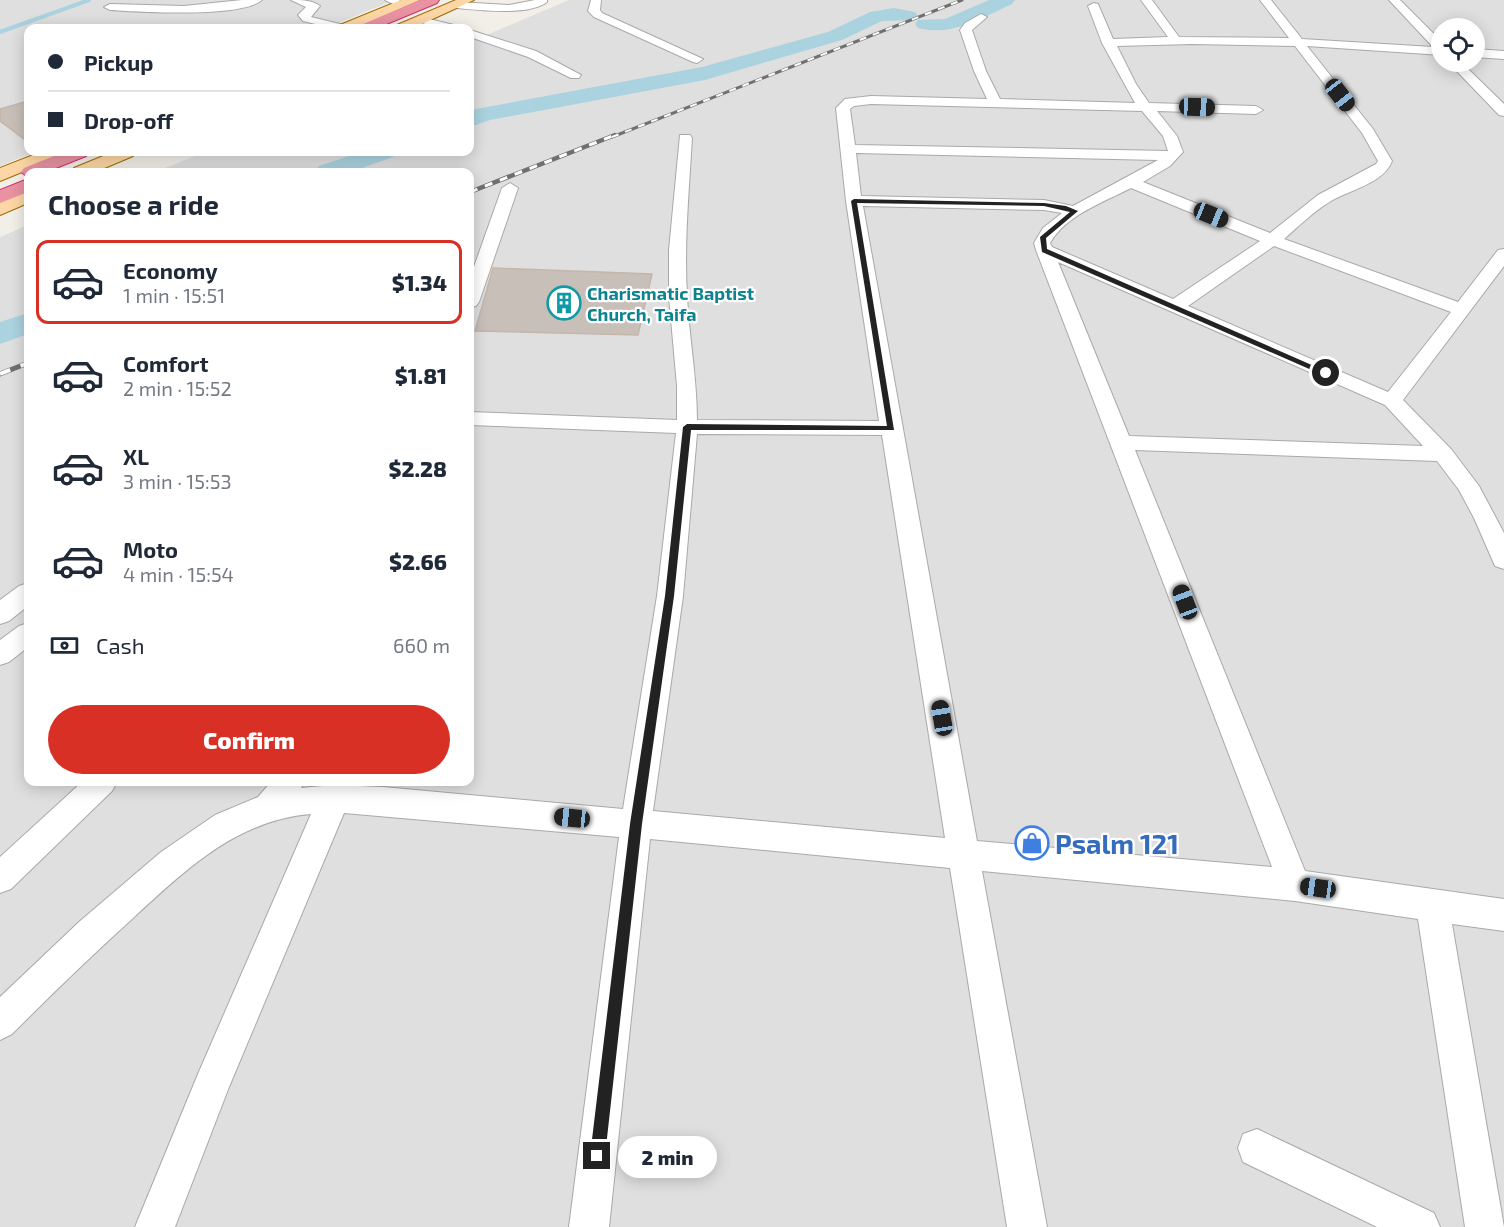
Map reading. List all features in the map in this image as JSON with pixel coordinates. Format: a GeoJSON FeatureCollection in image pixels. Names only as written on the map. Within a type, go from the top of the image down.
{"type":"FeatureCollection","features":[{"type":"Feature","properties":{"kind":"highway"},"geometry":{"type":"LineString","coordinates":[[375,24],[432,0]]}},
{"type":"Feature","properties":{"kind":"highway"},"geometry":{"type":"LineString","coordinates":[[394,24],[457,2]]}},
{"type":"Feature","properties":{"kind":"highway"},"geometry":{"type":"LineString","coordinates":[[42,168],[70,156]]}},
{"type":"Feature","properties":{"kind":"highway"},"geometry":{"type":"LineString","coordinates":[[66,168],[94,156]]}},
{"type":"Feature","properties":{"kind":"highway"},"geometry":{"type":"LineString","coordinates":[[0,186],[24,176]]}},
{"type":"Feature","properties":{"kind":"highway"},"geometry":{"type":"LineString","coordinates":[[0,197],[24,187]]}},
{"type":"Feature","properties":{"kind":"main road"},"geometry":{"type":"LineString","coordinates":[[353,24],[401,2]]}},
{"type":"Feature","properties":{"kind":"main road"},"geometry":{"type":"LineString","coordinates":[[412,24],[457,2]]}},
{"type":"Feature","properties":{"kind":"main road"},"geometry":{"type":"LineString","coordinates":[[0,175],[45,156]]}},
{"type":"Feature","properties":{"kind":"main road"},"geometry":{"type":"LineString","coordinates":[[90,168],[118,156]]}},
{"type":"Feature","properties":{"kind":"main road"},"geometry":{"type":"LineString","coordinates":[[0,209],[24,198]]}},
{"type":"Feature","properties":{"kind":"street"},"geometry":{"type":"LineString","coordinates":[[110,7],[191,11],[228,7],[257,0]]}},
{"type":"Feature","properties":{"kind":"street"},"geometry":{"type":"LineString","coordinates":[[296,0],[314,6],[304,15],[307,19],[328,24]]}},
{"type":"Feature","properties":{"kind":"street"},"geometry":{"type":"LineString","coordinates":[[457,2],[509,8],[542,2],[542,0]]}},
{"type":"Feature","properties":{"kind":"street"},"geometry":{"type":"LineString","coordinates":[[596,0],[595,13],[698,58]]}},
{"type":"Feature","properties":{"kind":"street"},"geometry":{"type":"LineString","coordinates":[[1146,0],[1175,39]]}},
{"type":"Feature","properties":{"kind":"street"},"geometry":{"type":"LineString","coordinates":[[1174,307],[1272,240],[1324,198],[1376,172],[1385,161],[1368,132],[1265,0]]}},
{"type":"Feature","properties":{"kind":"street"},"geometry":{"type":"LineString","coordinates":[[1394,0],[1431,39]]}},
{"type":"Feature","properties":{"kind":"street"},"geometry":{"type":"LineString","coordinates":[[1094,6],[1108,43],[1137,96],[1174,145],[1176,152],[1130,182],[1075,211],[1043,237],[1044,250],[1068,304],[1295,885]]}},
{"type":"Feature","properties":{"kind":"street"},"geometry":{"type":"LineString","coordinates":[[981,17],[969,25],[966,30],[980,71],[996,104]]}},
{"type":"Feature","properties":{"kind":"street"},"geometry":{"type":"LineString","coordinates":[[421,20],[438,24]]}},
{"type":"Feature","properties":{"kind":"street"},"geometry":{"type":"LineString","coordinates":[[474,34],[532,54],[575,75]]}},
{"type":"Feature","properties":{"kind":"street"},"geometry":{"type":"LineString","coordinates":[[1108,43],[1175,39],[1296,41],[1431,49]]}},
{"type":"Feature","properties":{"kind":"street"},"geometry":{"type":"LineString","coordinates":[[1485,54],[1504,55]]}},
{"type":"Feature","properties":{"kind":"street"},"geometry":{"type":"LineString","coordinates":[[1464,72],[1504,112]]}},
{"type":"Feature","properties":{"kind":"street"},"geometry":{"type":"LineString","coordinates":[[1027,1227],[891,428],[854,201],[843,108],[850,102],[871,100],[1256,110]]}},
{"type":"Feature","properties":{"kind":"street"},"geometry":{"type":"LineString","coordinates":[[589,1227],[636,824],[670,596],[687,427],[687,386],[678,297],[677,250],[685,138]]}},
{"type":"Feature","properties":{"kind":"street"},"geometry":{"type":"LineString","coordinates":[[848,149],[1173,156]]}},
{"type":"Feature","properties":{"kind":"street"},"geometry":{"type":"LineString","coordinates":[[1130,182],[1272,240],[1463,310]]}},
{"type":"Feature","properties":{"kind":"street"},"geometry":{"type":"LineString","coordinates":[[474,291],[510,188]]}},
{"type":"Feature","properties":{"kind":"street"},"geometry":{"type":"LineString","coordinates":[[854,201],[1044,205],[1075,211]]}},
{"type":"Feature","properties":{"kind":"street"},"geometry":{"type":"LineString","coordinates":[[1044,250],[1392,401],[1443,454],[1468,486],[1486,518],[1504,560]]}},
{"type":"Feature","properties":{"kind":"street"},"geometry":{"type":"LineString","coordinates":[[1392,401],[1504,254]]}},
{"type":"Feature","properties":{"kind":"street"},"geometry":{"type":"LineString","coordinates":[[474,418],[687,427],[891,428]]}},
{"type":"Feature","properties":{"kind":"street"},"geometry":{"type":"LineString","coordinates":[[1122,443],[1443,454]]}},
{"type":"Feature","properties":{"kind":"street"},"geometry":{"type":"LineString","coordinates":[[0,614],[24,596]]}},
{"type":"Feature","properties":{"kind":"street"},"geometry":{"type":"LineString","coordinates":[[0,654],[24,636]]}},
{"type":"Feature","properties":{"kind":"street"},"geometry":{"type":"LineString","coordinates":[[0,878],[98,786]]}},
{"type":"Feature","properties":{"kind":"street"},"geometry":{"type":"LineString","coordinates":[[268,808],[286,786]]}},
{"type":"Feature","properties":{"kind":"street"},"geometry":{"type":"LineString","coordinates":[[155,1227],[333,799]]}},
{"type":"Feature","properties":{"kind":"street"},"geometry":{"type":"LineString","coordinates":[[0,1022],[67,955],[182,851],[214,831],[268,808],[333,799],[421,804],[1295,885],[1504,915]]}},
{"type":"Feature","properties":{"kind":"street"},"geometry":{"type":"LineString","coordinates":[[1432,904],[1485,1227]]}},
{"type":"Feature","properties":{"kind":"street"},"geometry":{"type":"LineString","coordinates":[[1257,1148],[1420,1227]]}},
{"type":"Feature","properties":{"kind":"shaded area"},"geometry":{"type":"Polygon","coordinates":[[[0,0],[394,0],[336,24],[24,24],[25,156],[0,166],[0,0]]]}},
{"type":"Feature","properties":{"kind":"shaded area"},"geometry":{"type":"Polygon","coordinates":[[[569,0],[1504,0],[1504,1227],[0,1227],[0,237],[24,227],[24,786],[474,786],[474,168],[165,168],[195,156],[474,156],[474,40],[569,0]]]}},
{"type":"Feature","properties":{"kind":"building"},"geometry":{"type":"Polygon","coordinates":[[[24,102],[24,139],[0,121],[0,109],[24,102]]]}},
{"type":"Feature","properties":{"kind":"building","name":"Charismatic Baptist Church, Taifa"},"geometry":{"type":"Polygon","coordinates":[[[493,268],[652,274],[638,335],[475,331],[493,268]]]}},
{"type":"Feature","properties":{"kind":"waterway"},"geometry":{"type":"LineString","coordinates":[[0,32],[89,0]]}},
{"type":"Feature","properties":{"kind":"waterway"},"geometry":{"type":"LineString","coordinates":[[925,24],[948,25],[1005,0]]}},
{"type":"Feature","properties":{"kind":"waterway"},"geometry":{"type":"LineString","coordinates":[[474,118],[484,114],[705,73],[835,36],[877,16],[894,14],[908,16]]}},
{"type":"Feature","properties":{"kind":"waterway"},"geometry":{"type":"LineString","coordinates":[[339,168],[373,156]]}},
{"type":"Feature","properties":{"kind":"waterway"},"geometry":{"type":"LineString","coordinates":[[0,334],[24,325]]}},
{"type":"Feature","properties":{"kind":"railway"},"geometry":{"type":"LineString","coordinates":[[612,137],[962,0]]}},
{"type":"Feature","properties":{"kind":"railway"},"geometry":{"type":"LineString","coordinates":[[474,190],[615,135]]}},
{"type":"Feature","properties":{"kind":"railway"},"geometry":{"type":"LineString","coordinates":[[0,374],[24,365]]}},
{"type":"Feature","properties":{"kind":"place","name":"Charismatic Baptist Church, Taifa"},"geometry":{"type":"Point","coordinates":[564,303]}},
{"type":"Feature","properties":{"kind":"place","name":"Psalm 121"},"geometry":{"type":"Point","coordinates":[1032,843]}},
{"type":"Feature","properties":{"kind":"route"},"geometry":{"type":"LineString","coordinates":[[597,1156],[636,824],[670,596],[687,427],[891,428],[854,201],[1044,205],[1059,206],[1075,211],[1043,237],[1044,250],[1326,373]]}}]}
